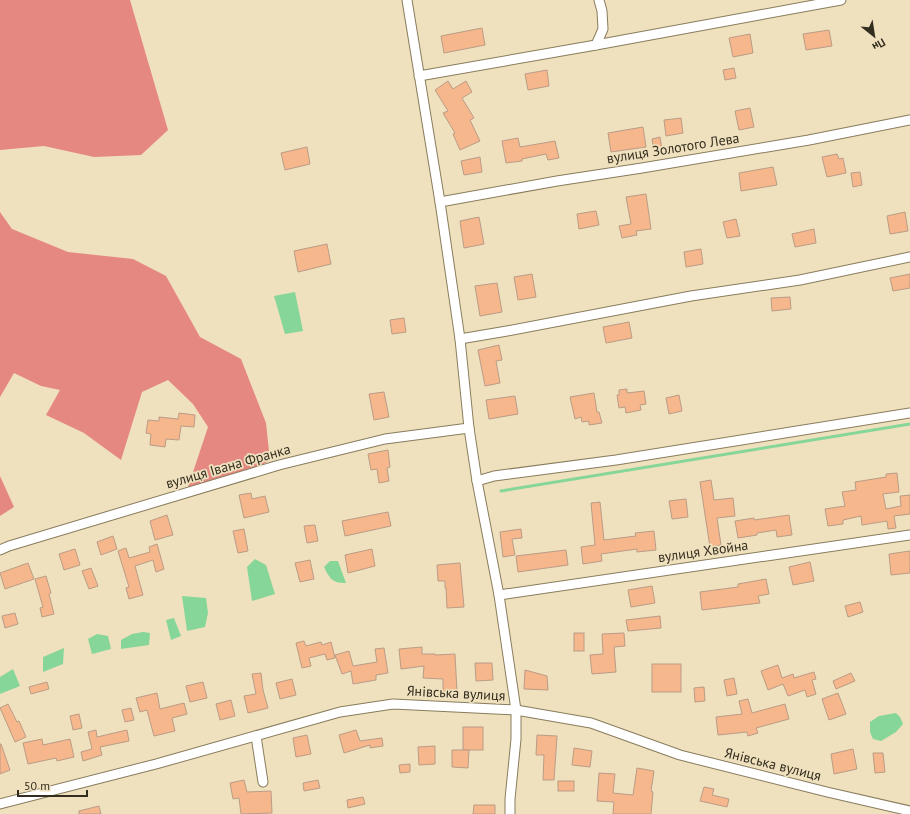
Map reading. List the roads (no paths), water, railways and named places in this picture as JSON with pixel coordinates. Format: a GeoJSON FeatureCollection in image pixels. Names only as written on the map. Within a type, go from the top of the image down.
{"type":"FeatureCollection","features":[{"type":"Feature","properties":{"kind":"street"},"geometry":{"type":"LineString","coordinates":[[407,0],[440,202],[460,339],[469,428],[477,481],[499,594],[516,710],[516,739],[510,814]]}},
{"type":"Feature","properties":{"kind":"street"},"geometry":{"type":"LineString","coordinates":[[596,45],[603,29],[602,11],[599,0]]}},
{"type":"Feature","properties":{"kind":"street"},"geometry":{"type":"LineString","coordinates":[[419,76],[842,0]]}},
{"type":"Feature","properties":{"kind":"street","name":"вулиця Золотого Лева"},"geometry":{"type":"LineString","coordinates":[[440,202],[557,181],[809,140],[910,120]]}},
{"type":"Feature","properties":{"kind":"street"},"geometry":{"type":"LineString","coordinates":[[460,339],[691,296],[800,280],[910,257]]}},
{"type":"Feature","properties":{"kind":"street"},"geometry":{"type":"LineString","coordinates":[[477,481],[494,476],[616,460],[910,412]]}},
{"type":"Feature","properties":{"kind":"street","name":"вулиця Івана Франка"},"geometry":{"type":"LineString","coordinates":[[0,550],[9,546],[279,465],[385,439],[469,428]]}},
{"type":"Feature","properties":{"kind":"street","name":"вулиця Хвойна"},"geometry":{"type":"LineString","coordinates":[[499,594],[910,535]]}},
{"type":"Feature","properties":{"kind":"street","name":"Янівська вулиця"},"geometry":{"type":"LineString","coordinates":[[0,804],[156,764],[340,712],[393,704],[516,710],[591,723],[680,755],[910,811]]}},
{"type":"Feature","properties":{"kind":"street"},"geometry":{"type":"LineString","coordinates":[[256,736],[263,782]]}},
{"type":"Feature","properties":{"kind":"waterway"},"geometry":{"type":"LineString","coordinates":[[501,491],[910,424]]}}]}
